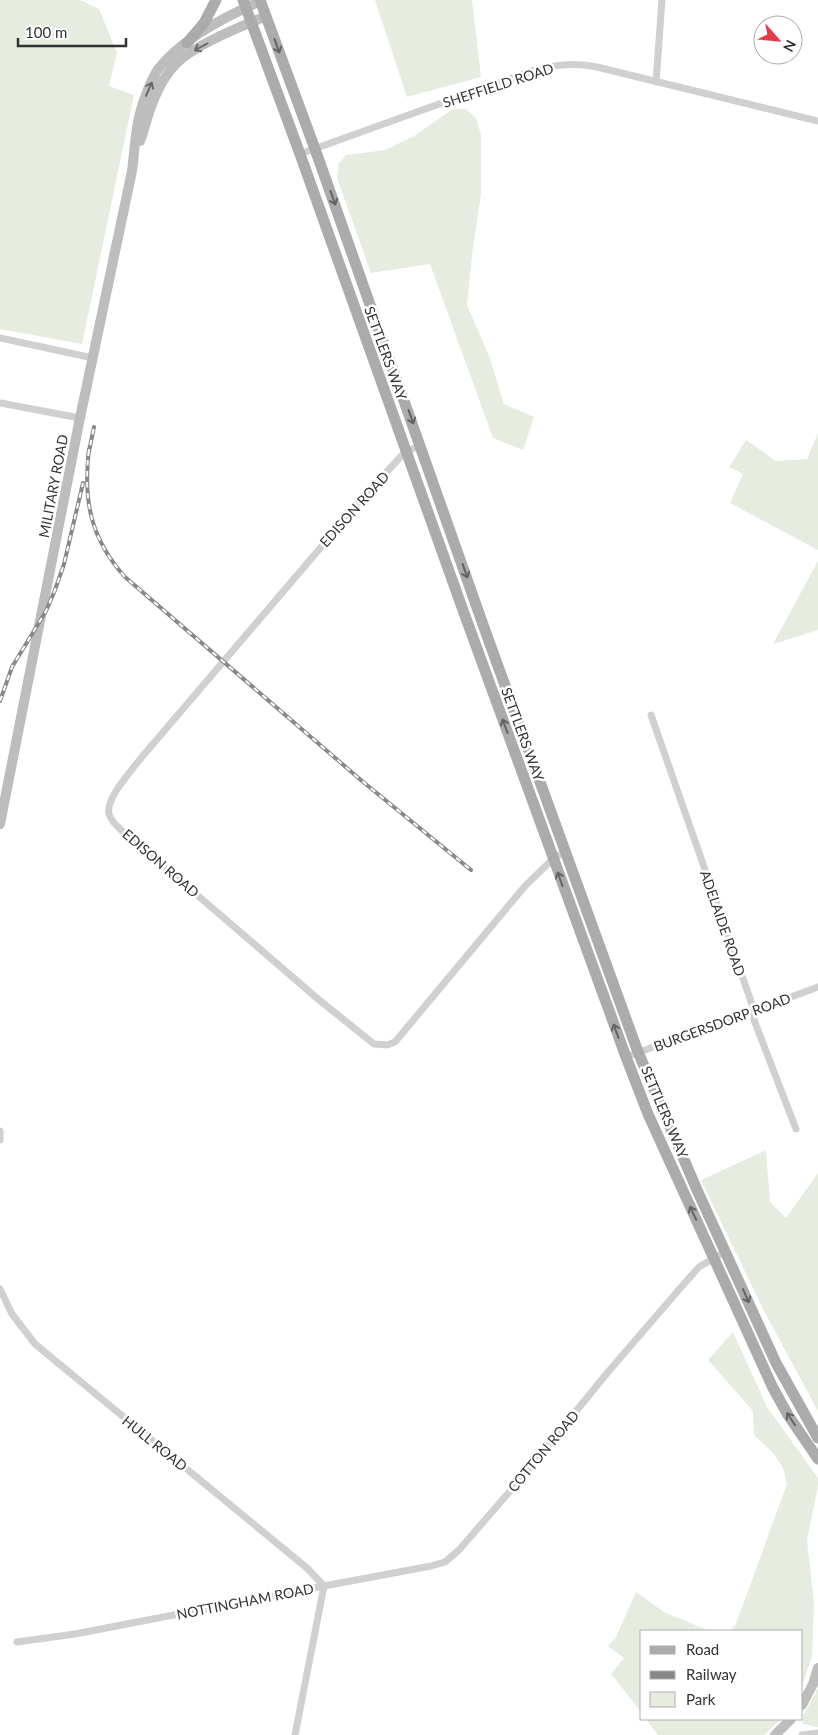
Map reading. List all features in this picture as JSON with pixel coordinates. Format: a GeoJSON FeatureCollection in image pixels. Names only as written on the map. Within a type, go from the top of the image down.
{"type":"FeatureCollection","features":[{"type":"Feature","properties":{"kind":"main road"},"geometry":{"type":"LineString","coordinates":[[187,43],[204,23],[216,0]]}},
{"type":"Feature","properties":{"kind":"main road","name":"SETTLERS WAY"},"geometry":{"type":"LineString","coordinates":[[260,1],[315,149],[486,633],[638,1052],[667,1122],[776,1363],[818,1438]]}},
{"type":"Feature","properties":{"kind":"main road","name":"SETTLERS WAY"},"geometry":{"type":"LineString","coordinates":[[245,4],[553,859],[648,1114],[773,1388],[788,1415],[818,1459]]}},
{"type":"Feature","properties":{"kind":"street"},"geometry":{"type":"LineString","coordinates":[[656,82],[662,0]]}},
{"type":"Feature","properties":{"kind":"street","name":"MILITARY ROAD"},"geometry":{"type":"LineString","coordinates":[[0,824],[134,153],[138,120],[147,91],[159,69],[172,54],[245,4],[260,1]]}},
{"type":"Feature","properties":{"kind":"street","name":"MILITARY ROAD"},"geometry":{"type":"LineString","coordinates":[[134,153],[141,139],[159,88],[174,65],[199,47],[266,16]]}},
{"type":"Feature","properties":{"kind":"street","name":"SHEFFIELD ROAD"},"geometry":{"type":"LineString","coordinates":[[300,154],[531,71],[554,65],[570,64],[584,64],[818,122]]}},
{"type":"Feature","properties":{"kind":"street"},"geometry":{"type":"LineString","coordinates":[[0,338],[93,358]]}},
{"type":"Feature","properties":{"kind":"street"},"geometry":{"type":"LineString","coordinates":[[0,402],[80,418]]}},
{"type":"Feature","properties":{"kind":"street","name":"EDISON ROAD"},"geometry":{"type":"LineString","coordinates":[[421,446],[406,451],[349,513],[141,758],[110,802],[110,815],[115,823],[139,845],[318,999],[374,1044],[384,1046],[395,1042],[525,886],[553,859],[566,851]]}},
{"type":"Feature","properties":{"kind":"street","name":"ADELAIDE ROAD"},"geometry":{"type":"LineString","coordinates":[[651,715],[754,1010],[754,1020],[796,1129]]}},
{"type":"Feature","properties":{"kind":"street","name":"BURGERSDORP ROAD"},"geometry":{"type":"LineString","coordinates":[[626,1057],[818,987]]}},
{"type":"Feature","properties":{"kind":"street"},"geometry":{"type":"LineString","coordinates":[[0,1131],[0,1140]]}},
{"type":"Feature","properties":{"kind":"street","name":"COTTON ROAD"},"geometry":{"type":"LineString","coordinates":[[324,1586],[445,1562],[524,1476],[608,1372],[682,1285],[699,1268],[726,1251]]}},
{"type":"Feature","properties":{"kind":"street","name":"HULL ROAD"},"geometry":{"type":"LineString","coordinates":[[0,1289],[12,1314],[35,1344],[307,1568],[324,1586]]}},
{"type":"Feature","properties":{"kind":"street","name":"NOTTINGHAM ROAD"},"geometry":{"type":"LineString","coordinates":[[17,1642],[75,1634],[324,1586],[295,1735]]}},
{"type":"Feature","properties":{"kind":"street"},"geometry":{"type":"LineString","coordinates":[[803,1702],[813,1684],[818,1668]]}},
{"type":"Feature","properties":{"kind":"street"},"geometry":{"type":"LineString","coordinates":[[775,1735],[790,1720]]}},
{"type":"Feature","properties":{"kind":"street"},"geometry":{"type":"LineString","coordinates":[[802,1735],[818,1733]]}},
{"type":"Feature","properties":{"kind":"green space"},"geometry":{"type":"Polygon","coordinates":[[[0,0],[80,0],[99,9],[117,53],[109,86],[134,95],[82,344],[0,329],[0,0]]]}},
{"type":"Feature","properties":{"kind":"green space"},"geometry":{"type":"Polygon","coordinates":[[[375,0],[472,0],[481,77],[407,97],[375,0]]]}},
{"type":"Feature","properties":{"kind":"green space"},"geometry":{"type":"Polygon","coordinates":[[[453,109],[466,109],[476,118],[481,135],[481,195],[467,305],[489,356],[504,404],[534,417],[523,450],[493,438],[430,264],[371,273],[337,178],[339,163],[346,155],[385,150],[414,136],[453,109]]]}},
{"type":"Feature","properties":{"kind":"green space"},"geometry":{"type":"Polygon","coordinates":[[[818,433],[818,550],[730,503],[743,474],[729,467],[746,440],[776,461],[807,459],[818,433]]]}},
{"type":"Feature","properties":{"kind":"green space"},"geometry":{"type":"Polygon","coordinates":[[[818,561],[818,630],[773,644],[818,561]]]}},
{"type":"Feature","properties":{"kind":"green space"},"geometry":{"type":"Polygon","coordinates":[[[766,1150],[770,1202],[786,1218],[818,1173],[818,1411],[764,1311],[701,1180],[766,1150]]]}},
{"type":"Feature","properties":{"kind":"green space"},"geometry":{"type":"Polygon","coordinates":[[[733,1332],[767,1407],[818,1478],[807,1540],[814,1603],[812,1656],[803,1683],[803,1630],[731,1630],[736,1624],[787,1484],[783,1468],[774,1454],[754,1435],[753,1411],[708,1360],[733,1332]]]}},
{"type":"Feature","properties":{"kind":"green space"},"geometry":{"type":"Polygon","coordinates":[[[636,1592],[664,1612],[708,1630],[640,1630],[640,1710],[611,1674],[624,1658],[608,1646],[616,1637],[636,1592]]]}},
{"type":"Feature","properties":{"kind":"green space"},"geometry":{"type":"Polygon","coordinates":[[[818,1688],[818,1727],[803,1724],[803,1716],[818,1688]]]}},
{"type":"Feature","properties":{"kind":"green space"},"geometry":{"type":"Polygon","coordinates":[[[647,1720],[780,1720],[764,1735],[658,1735],[647,1720]]]}},
{"type":"Feature","properties":{"kind":"railway"},"geometry":{"type":"LineString","coordinates":[[88,456],[94,427]]}},
{"type":"Feature","properties":{"kind":"railway"},"geometry":{"type":"LineString","coordinates":[[89,449],[87,485],[92,517],[104,548],[125,577],[362,781],[471,870]]}},
{"type":"Feature","properties":{"kind":"railway"},"geometry":{"type":"LineString","coordinates":[[0,701],[12,667],[46,611],[55,590],[64,564],[83,483]]}}]}
